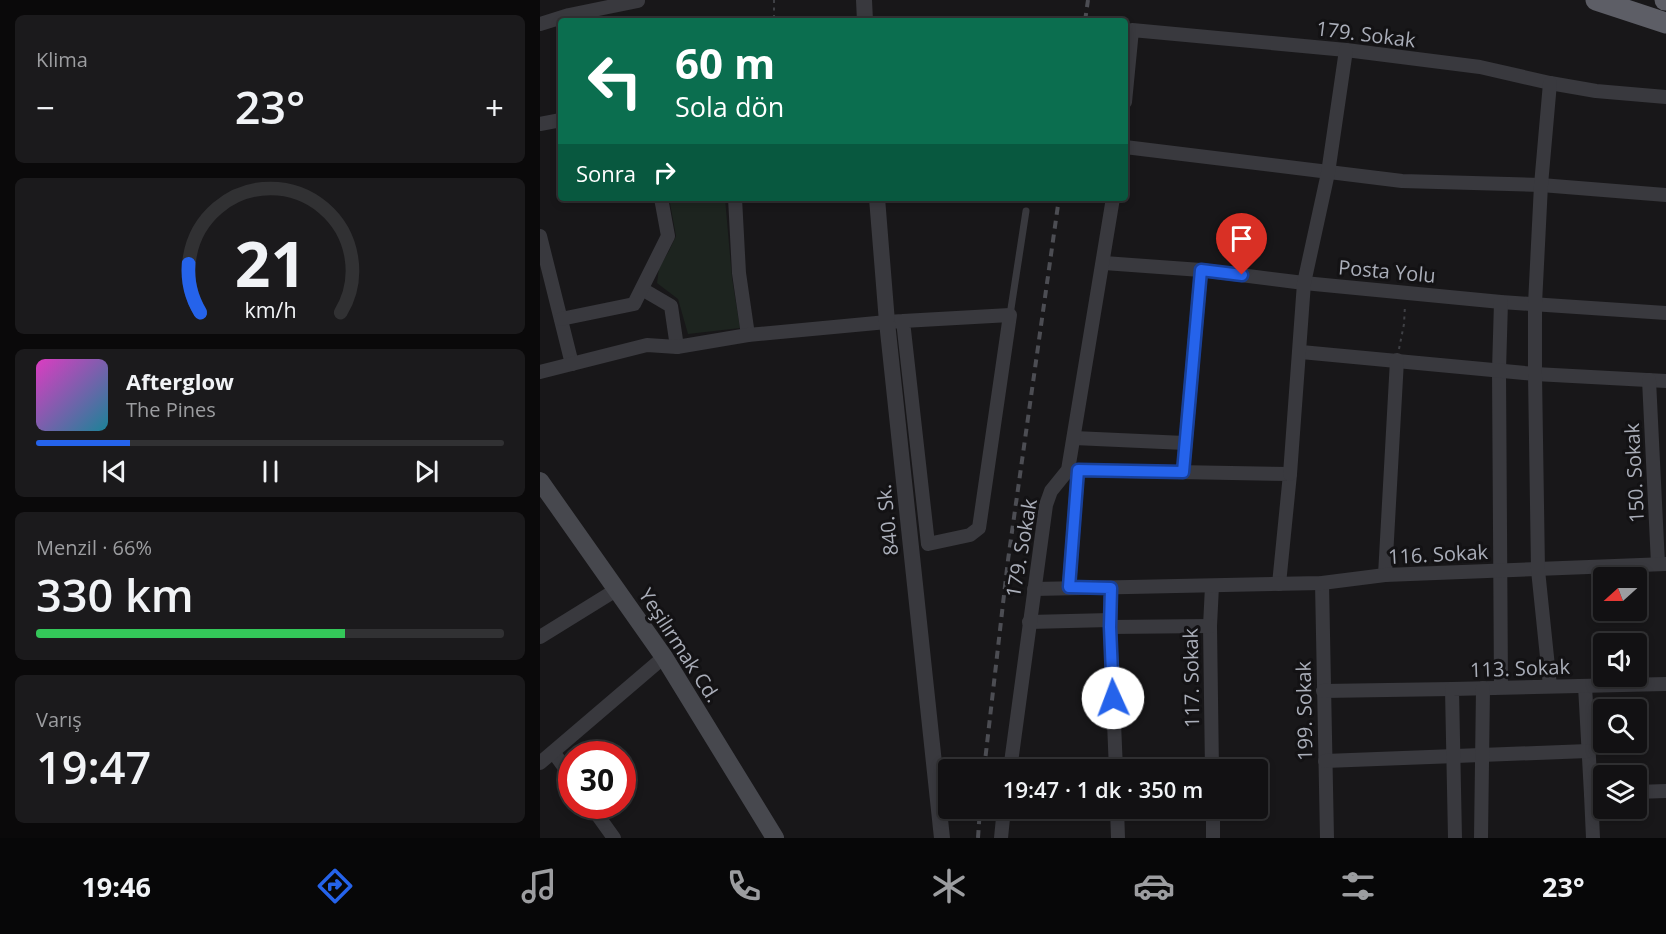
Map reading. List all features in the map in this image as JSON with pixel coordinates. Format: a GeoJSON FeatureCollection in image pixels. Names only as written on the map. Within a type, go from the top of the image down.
{"type":"FeatureCollection","features":[{"type":"Feature","properties":{"kind":"highway"},"geometry":{"type":"LineString","coordinates":[[1596,0],[1666,23]]}},
{"type":"Feature","properties":{"kind":"main road","name":"Yeşilırmak Cd."},"geometry":{"type":"LineString","coordinates":[[540,481],[664,657],[776,838]]}},
{"type":"Feature","properties":{"kind":"street"},"geometry":{"type":"LineString","coordinates":[[864,0],[865,18]]}},
{"type":"Feature","properties":{"kind":"street"},"geometry":{"type":"LineString","coordinates":[[559,18],[638,1]]}},
{"type":"Feature","properties":{"kind":"street"},"geometry":{"type":"LineString","coordinates":[[540,24],[558,18]]}},
{"type":"Feature","properties":{"kind":"street","name":"179. Sokak"},"geometry":{"type":"LineString","coordinates":[[1128,71],[1132,30],[1346,50],[1480,68],[1596,91],[1666,97]]}},
{"type":"Feature","properties":{"kind":"street"},"geometry":{"type":"LineString","coordinates":[[1279,584],[1290,474],[1304,283],[1328,172],[1346,50]]}},
{"type":"Feature","properties":{"kind":"street"},"geometry":{"type":"LineString","coordinates":[[1550,687],[1538,570],[1535,304],[1541,185],[1551,83]]}},
{"type":"Feature","properties":{"kind":"street"},"geometry":{"type":"LineString","coordinates":[[540,124],[558,121]]}},
{"type":"Feature","properties":{"kind":"street"},"geometry":{"type":"LineString","coordinates":[[1128,147],[1402,181],[1541,185],[1666,195]]}},
{"type":"Feature","properties":{"kind":"street"},"geometry":{"type":"LineString","coordinates":[[561,319],[634,304],[668,236],[662,201]]}},
{"type":"Feature","properties":{"kind":"street"},"geometry":{"type":"LineString","coordinates":[[735,201],[739,273],[748,335]]}},
{"type":"Feature","properties":{"kind":"street","name":"840. Sk."},"geometry":{"type":"LineString","coordinates":[[878,201],[895,321],[942,838]]}},
{"type":"Feature","properties":{"kind":"street","name":"179. Sokak"},"geometry":{"type":"LineString","coordinates":[[1011,759],[1046,505],[1051,491],[1073,470],[1074,438],[1113,201]]}},
{"type":"Feature","properties":{"kind":"street"},"geometry":{"type":"LineString","coordinates":[[540,236],[572,364]]}},
{"type":"Feature","properties":{"kind":"street","name":"Posta Yolu"},"geometry":{"type":"LineString","coordinates":[[1104,262],[1501,302],[1666,313]]}},
{"type":"Feature","properties":{"kind":"street"},"geometry":{"type":"LineString","coordinates":[[1183,472],[1201,270]]}},
{"type":"Feature","properties":{"kind":"street"},"geometry":{"type":"LineString","coordinates":[[642,289],[671,306],[677,347]]}},
{"type":"Feature","properties":{"kind":"street"},"geometry":{"type":"LineString","coordinates":[[1501,302],[1499,370],[1501,687]]}},
{"type":"Feature","properties":{"kind":"street"},"geometry":{"type":"LineString","coordinates":[[540,372],[647,345],[677,347],[748,335],[895,321],[1010,315],[979,528],[970,535],[928,544],[895,321]]}},
{"type":"Feature","properties":{"kind":"street"},"geometry":{"type":"LineString","coordinates":[[1300,352],[1535,374],[1666,381]]}},
{"type":"Feature","properties":{"kind":"street"},"geometry":{"type":"LineString","coordinates":[[1385,575],[1397,360]]}},
{"type":"Feature","properties":{"kind":"street","name":"150. Sokak"},"geometry":{"type":"LineString","coordinates":[[1649,380],[1662,564]]}},
{"type":"Feature","properties":{"kind":"street"},"geometry":{"type":"LineString","coordinates":[[1074,438],[1185,442]]}},
{"type":"Feature","properties":{"kind":"street"},"geometry":{"type":"LineString","coordinates":[[1069,587],[1073,470],[1290,474]]}},
{"type":"Feature","properties":{"kind":"street","name":"116. Sokak"},"geometry":{"type":"LineString","coordinates":[[1034,589],[1322,583],[1385,575],[1662,564]]}},
{"type":"Feature","properties":{"kind":"street","name":"199. Sokak"},"geometry":{"type":"LineString","coordinates":[[1322,583],[1327,838]]}},
{"type":"Feature","properties":{"kind":"street","name":"117. Sokak"},"geometry":{"type":"LineString","coordinates":[[1212,586],[1210,626],[1212,759]]}},
{"type":"Feature","properties":{"kind":"street"},"geometry":{"type":"LineString","coordinates":[[1111,588],[1110,624],[1116,759]]}},
{"type":"Feature","properties":{"kind":"street"},"geometry":{"type":"LineString","coordinates":[[540,637],[616,590]]}},
{"type":"Feature","properties":{"kind":"street"},"geometry":{"type":"LineString","coordinates":[[1029,622],[1210,626]]}},
{"type":"Feature","properties":{"kind":"street"},"geometry":{"type":"LineString","coordinates":[[540,763],[664,657]]}},
{"type":"Feature","properties":{"kind":"street","name":"113. Sokak"},"geometry":{"type":"LineString","coordinates":[[1455,838],[1452,689],[1666,684]]}},
{"type":"Feature","properties":{"kind":"street"},"geometry":{"type":"LineString","coordinates":[[1585,686],[1588,751],[1593,774]]}},
{"type":"Feature","properties":{"kind":"street"},"geometry":{"type":"LineString","coordinates":[[1481,838],[1483,688]]}},
{"type":"Feature","properties":{"kind":"street"},"geometry":{"type":"LineString","coordinates":[[1323,691],[1452,689]]}},
{"type":"Feature","properties":{"kind":"street"},"geometry":{"type":"LineString","coordinates":[[1324,760],[1588,751]]}},
{"type":"Feature","properties":{"kind":"street"},"geometry":{"type":"LineString","coordinates":[[554,753],[558,759]]}},
{"type":"Feature","properties":{"kind":"street"},"geometry":{"type":"LineString","coordinates":[[1647,792],[1666,791]]}},
{"type":"Feature","properties":{"kind":"street"},"geometry":{"type":"LineString","coordinates":[[600,819],[614,838]]}},
{"type":"Feature","properties":{"kind":"street"},"geometry":{"type":"LineString","coordinates":[[1000,838],[1003,819]]}},
{"type":"Feature","properties":{"kind":"street"},"geometry":{"type":"LineString","coordinates":[[1117,819],[1118,838]]}},
{"type":"Feature","properties":{"kind":"street"},"geometry":{"type":"LineString","coordinates":[[1213,819],[1213,838]]}},
{"type":"Feature","properties":{"kind":"street"},"geometry":{"type":"LineString","coordinates":[[1593,838],[1595,819]]}},
{"type":"Feature","properties":{"kind":"lane"},"geometry":{"type":"LineString","coordinates":[[1010,315],[1026,212]]}},
{"type":"Feature","properties":{"kind":"path"},"geometry":{"type":"LineString","coordinates":[[774,0],[774,18]]}},
{"type":"Feature","properties":{"kind":"path"},"geometry":{"type":"LineString","coordinates":[[1397,360],[1404,324],[1405,293]]}},
{"type":"Feature","properties":{"kind":"shaded area"},"geometry":{"type":"Polygon","coordinates":[[[670,201],[725,201],[732,278],[740,328],[688,334],[678,299],[657,283],[659,268],[676,236],[670,201]]]}},
{"type":"Feature","properties":{"kind":"railway"},"geometry":{"type":"LineString","coordinates":[[1085,18],[1088,0]]}},
{"type":"Feature","properties":{"kind":"railway"},"geometry":{"type":"LineString","coordinates":[[985,759],[1008,560],[1059,201]]}},
{"type":"Feature","properties":{"kind":"railway"},"geometry":{"type":"LineString","coordinates":[[978,838],[979,819]]}},
{"type":"Feature","properties":{"kind":"route"},"geometry":{"type":"LineString","coordinates":[[1113,698],[1111,588],[1069,587],[1078,470],[1183,472],[1201,270],[1242,275]]}}]}
